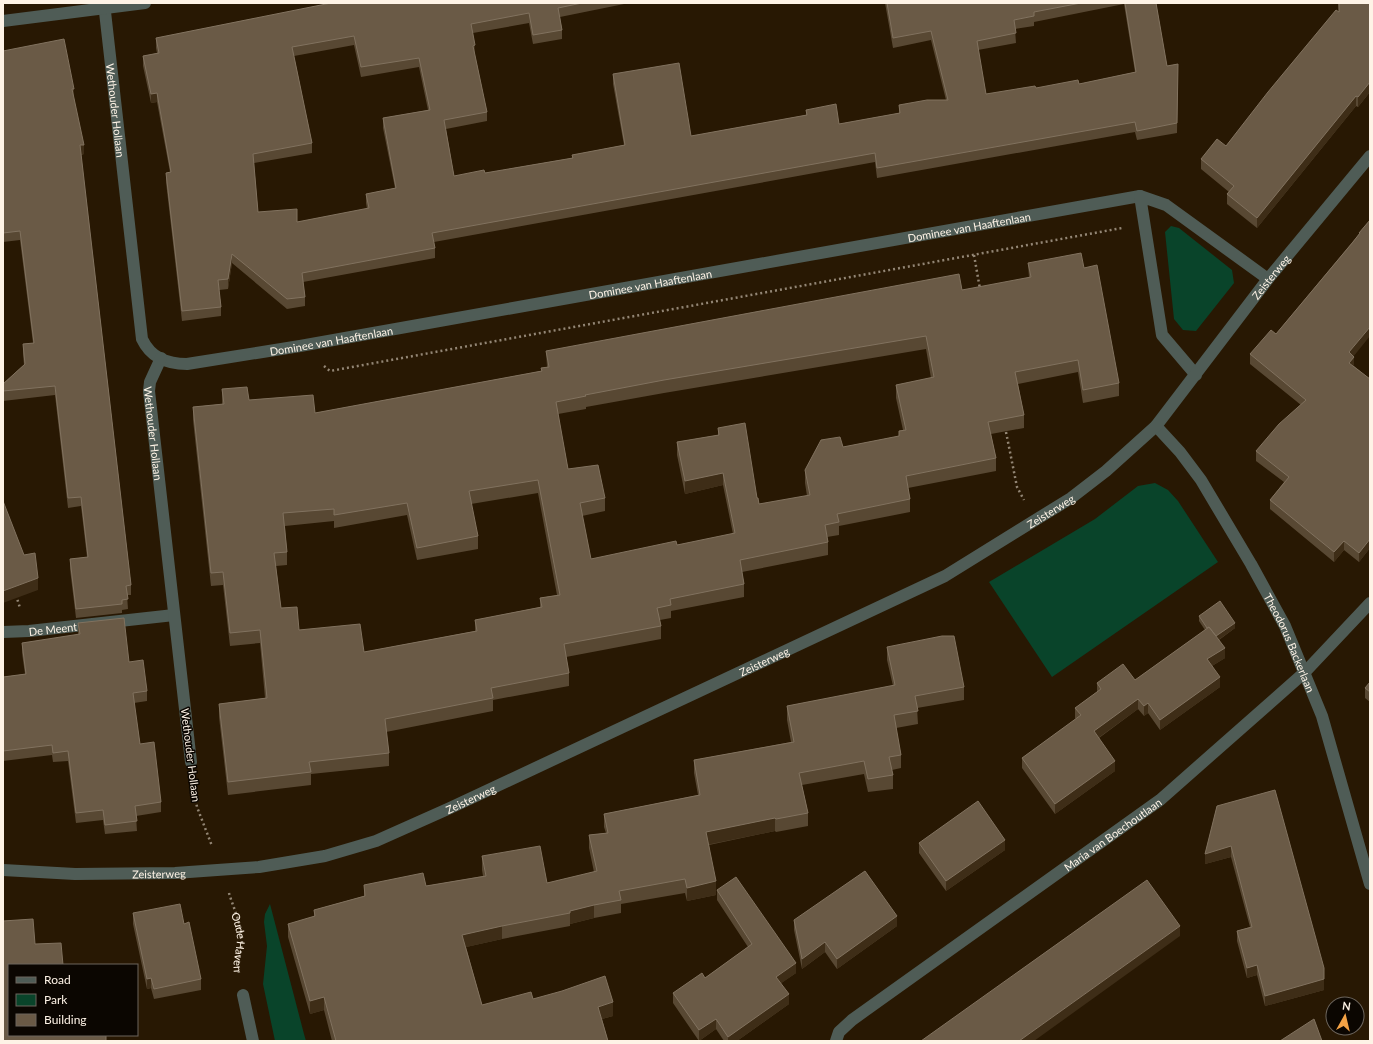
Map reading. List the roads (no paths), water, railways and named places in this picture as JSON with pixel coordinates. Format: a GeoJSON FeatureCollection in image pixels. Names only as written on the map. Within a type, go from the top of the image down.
{"type":"FeatureCollection","features":[{"type":"Feature","properties":{"kind":"street"},"geometry":{"type":"LineString","coordinates":[[3,21],[104,6],[145,3]]}},
{"type":"Feature","properties":{"kind":"street","name":"Wethouder Hollaan"},"geometry":{"type":"LineString","coordinates":[[104,6],[142,339],[152,353],[161,358],[150,382],[149,391],[191,762]]}},
{"type":"Feature","properties":{"kind":"street","name":"Zeisterweg"},"geometry":{"type":"LineString","coordinates":[[3,870],[75,874],[175,873],[221,870],[259,867],[325,856],[376,841],[450,808],[945,576],[1071,498],[1106,471],[1156,426],[1268,280],[1370,156]]}},
{"type":"Feature","properties":{"kind":"street"},"geometry":{"type":"LineString","coordinates":[[1196,375],[1162,335],[1140,196],[1166,205],[1268,280]]}},
{"type":"Feature","properties":{"kind":"street","name":"Dominee van Haaftenlaan"},"geometry":{"type":"LineString","coordinates":[[161,358],[173,364],[187,364],[300,346],[1140,196]]}},
{"type":"Feature","properties":{"kind":"street","name":"Theodorus Backerlaan"},"geometry":{"type":"LineString","coordinates":[[1156,426],[1180,452],[1205,486],[1251,564],[1285,626],[1322,716],[1370,884]]}},
{"type":"Feature","properties":{"kind":"street","name":"Maria van Boechoutlaan"},"geometry":{"type":"LineString","coordinates":[[836,1041],[839,1032],[852,1020],[1160,800],[1305,672],[1370,603]]}},
{"type":"Feature","properties":{"kind":"street","name":"De Meent"},"geometry":{"type":"LineString","coordinates":[[3,632],[29,631],[174,614]]}},
{"type":"Feature","properties":{"kind":"street"},"geometry":{"type":"LineString","coordinates":[[243,996],[253,1041]]}}]}
